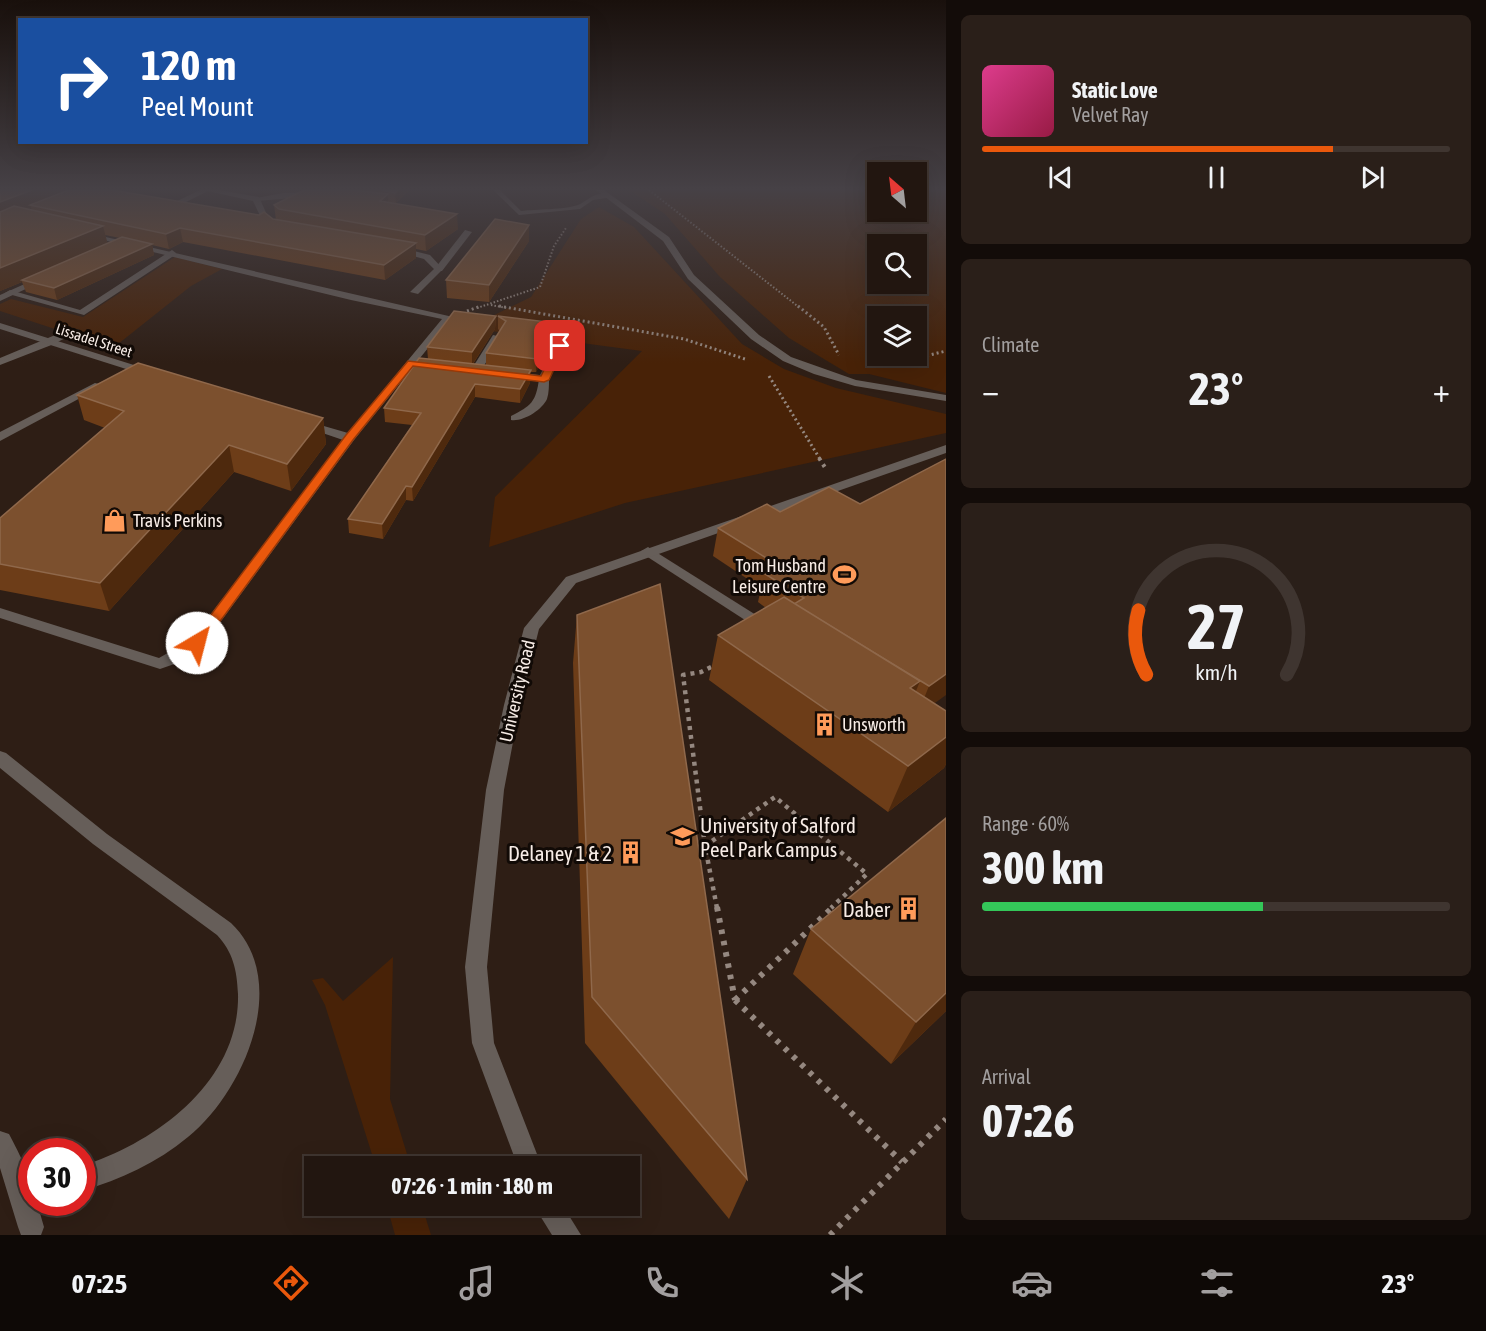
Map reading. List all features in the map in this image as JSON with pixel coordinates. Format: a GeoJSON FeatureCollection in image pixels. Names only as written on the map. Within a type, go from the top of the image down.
{"type":"FeatureCollection","features":[{"type":"Feature","properties":{"kind":"street"},"geometry":{"type":"LineString","coordinates":[[105,252],[114,248]]}},
{"type":"Feature","properties":{"kind":"street"},"geometry":{"type":"LineString","coordinates":[[0,613],[160,664],[177,657],[197,643],[350,438],[416,363],[448,316],[351,297],[150,248]]}},
{"type":"Feature","properties":{"kind":"street"},"geometry":{"type":"LineString","coordinates":[[391,248],[427,257],[439,268]]}},
{"type":"Feature","properties":{"kind":"street"},"geometry":{"type":"LineString","coordinates":[[415,292],[455,248]]}},
{"type":"Feature","properties":{"kind":"street"},"geometry":{"type":"LineString","coordinates":[[672,248],[691,277],[755,337],[787,359],[848,377],[946,398]]}},
{"type":"Feature","properties":{"kind":"street"},"geometry":{"type":"LineString","coordinates":[[10,293],[81,313],[172,253]]}},
{"type":"Feature","properties":{"kind":"street"},"geometry":{"type":"LineString","coordinates":[[0,298],[52,275]]}},
{"type":"Feature","properties":{"kind":"street","name":"Lissadel Street"},"geometry":{"type":"LineString","coordinates":[[0,326],[163,378]]}},
{"type":"Feature","properties":{"kind":"street"},"geometry":{"type":"LineString","coordinates":[[0,362],[75,330]]}},
{"type":"Feature","properties":{"kind":"street"},"geometry":{"type":"LineString","coordinates":[[499,333],[482,371],[544,380]]}},
{"type":"Feature","properties":{"kind":"street"},"geometry":{"type":"LineString","coordinates":[[514,418],[529,411],[542,398],[544,380],[560,346]]}},
{"type":"Feature","properties":{"kind":"street"},"geometry":{"type":"LineString","coordinates":[[0,437],[130,367]]}},
{"type":"Feature","properties":{"kind":"street"},"geometry":{"type":"LineString","coordinates":[[295,420],[350,438]]}},
{"type":"Feature","properties":{"kind":"street","name":"University Road"},"geometry":{"type":"LineString","coordinates":[[526,1156],[483,1043],[477,978],[495,790],[512,705],[532,628],[571,580],[836,485],[946,449]]}},
{"type":"Feature","properties":{"kind":"street"},"geometry":{"type":"LineString","coordinates":[[648,551],[785,639]]}},
{"type":"Feature","properties":{"kind":"street"},"geometry":{"type":"LineString","coordinates":[[0,758],[100,839],[224,929],[238,942],[245,965],[250,1004],[235,1059],[222,1082],[203,1106],[163,1143],[123,1164],[96,1174]]}},
{"type":"Feature","properties":{"kind":"street"},"geometry":{"type":"LineString","coordinates":[[0,1143],[18,1176]]}},
{"type":"Feature","properties":{"kind":"street"},"geometry":{"type":"LineString","coordinates":[[30,1216],[31,1227]]}},
{"type":"Feature","properties":{"kind":"street"},"geometry":{"type":"LineString","coordinates":[[554,1216],[568,1235]]}},
{"type":"Feature","properties":{"kind":"path"},"geometry":{"type":"LineString","coordinates":[[553,248],[540,287],[491,305],[684,339],[751,361]]}},
{"type":"Feature","properties":{"kind":"path"},"geometry":{"type":"LineString","coordinates":[[725,248],[824,327],[848,377],[946,351]]}},
{"type":"Feature","properties":{"kind":"path"},"geometry":{"type":"LineString","coordinates":[[769,374],[836,485]]}},
{"type":"Feature","properties":{"kind":"path"},"geometry":{"type":"LineString","coordinates":[[720,662],[701,672],[683,675],[705,846],[735,1000],[902,1162]]}},
{"type":"Feature","properties":{"kind":"path"},"geometry":{"type":"LineString","coordinates":[[705,846],[775,796],[867,874],[735,1000]]}},
{"type":"Feature","properties":{"kind":"path"},"geometry":{"type":"LineString","coordinates":[[830,1235],[946,1119]]}},
{"type":"Feature","properties":{"kind":"shaded area"},"geometry":{"type":"Polygon","coordinates":[[[563,248],[653,248],[742,344],[784,369],[836,388],[946,414],[946,433],[625,503],[489,547],[495,497],[642,351],[468,328],[531,297],[563,248]]]}},
{"type":"Feature","properties":{"kind":"shaded area"},"geometry":{"type":"Polygon","coordinates":[[[694,248],[867,248],[867,294],[927,294],[927,248],[946,248],[946,393],[869,374],[849,374],[789,338],[720,277],[694,248]]]}},
{"type":"Feature","properties":{"kind":"shaded area"},"geometry":{"type":"Polygon","coordinates":[[[175,257],[222,269],[191,286],[113,348],[0,311],[0,304],[11,299],[83,317],[175,257]]]}},
{"type":"Feature","properties":{"kind":"shaded area"},"geometry":{"type":"Polygon","coordinates":[[[393,957],[390,1099],[408,1156],[373,1156],[325,1005],[312,980],[323,978],[343,1001],[393,957]]]}},
{"type":"Feature","properties":{"kind":"shaded area"},"geometry":{"type":"Polygon","coordinates":[[[390,1216],[425,1216],[431,1235],[395,1235],[390,1216]]]}},
{"type":"Feature","properties":{"kind":"building"},"geometry":{"type":"Polygon","coordinates":[[[0,248],[50,248],[0,268],[0,248]]]}},
{"type":"Feature","properties":{"kind":"building"},"geometry":{"type":"Polygon","coordinates":[[[97,248],[144,248],[54,288],[22,280],[97,248]]]}},
{"type":"Feature","properties":{"kind":"building"},"geometry":{"type":"Polygon","coordinates":[[[288,248],[409,248],[384,265],[288,248]]]}},
{"type":"Feature","properties":{"kind":"building"},"geometry":{"type":"Polygon","coordinates":[[[472,248],[514,248],[489,285],[446,280],[472,248]]]}},
{"type":"Feature","properties":{"kind":"building"},"geometry":{"type":"Polygon","coordinates":[[[454,311],[496,316],[472,352],[427,347],[454,311]]]}},
{"type":"Feature","properties":{"kind":"building"},"geometry":{"type":"Polygon","coordinates":[[[498,316],[556,323],[537,359],[486,353],[506,321],[498,316]]]}},
{"type":"Feature","properties":{"kind":"building"},"geometry":{"type":"Polygon","coordinates":[[[419,358],[531,370],[520,389],[475,384],[412,487],[406,486],[382,524],[348,519],[421,413],[384,408],[419,358]]]}},
{"type":"Feature","properties":{"kind":"building"},"geometry":{"type":"Polygon","coordinates":[[[138,363],[323,418],[287,464],[229,445],[100,583],[0,564],[0,518],[124,411],[77,395],[138,363]]]}},
{"type":"Feature","properties":{"kind":"building","name":"Tom Husband Leisure Centre"},"geometry":{"type":"Polygon","coordinates":[[[946,459],[946,674],[929,686],[794,604],[804,598],[765,574],[779,566],[718,528],[767,504],[780,512],[829,487],[860,504],[946,459]]]}},
{"type":"Feature","properties":{"kind":"building","name":"Delaney 1 & 2"},"geometry":{"type":"Polygon","coordinates":[[[660,584],[747,1179],[592,997],[577,615],[660,584]]]}},
{"type":"Feature","properties":{"kind":"building"},"geometry":{"type":"Polygon","coordinates":[[[784,597],[920,681],[910,688],[946,711],[946,737],[908,766],[718,635],[784,597]]]}},
{"type":"Feature","properties":{"kind":"building","name":"Daber"},"geometry":{"type":"Polygon","coordinates":[[[946,818],[946,993],[916,1022],[811,929],[946,818]]]}},
{"type":"Feature","properties":{"kind":"place","name":"Travis Perkins"},"geometry":{"type":"Point","coordinates":[115,520]}},
{"type":"Feature","properties":{"kind":"place","name":"Tom Husband Leisure Centre"},"geometry":{"type":"Point","coordinates":[844,575]}},
{"type":"Feature","properties":{"kind":"place","name":"Unsworth"},"geometry":{"type":"Point","coordinates":[824,724]}},
{"type":"Feature","properties":{"kind":"place","name":"University of Salford Peel Park Campus"},"geometry":{"type":"Point","coordinates":[682,837]}},
{"type":"Feature","properties":{"kind":"place","name":"Delaney 1 & 2"},"geometry":{"type":"Point","coordinates":[630,853]}},
{"type":"Feature","properties":{"kind":"place","name":"Daber"},"geometry":{"type":"Point","coordinates":[908,909]}},
{"type":"Feature","properties":{"kind":"route"},"geometry":{"type":"LineString","coordinates":[[197,643],[350,438],[411,363],[544,380],[560,346]]}}]}
